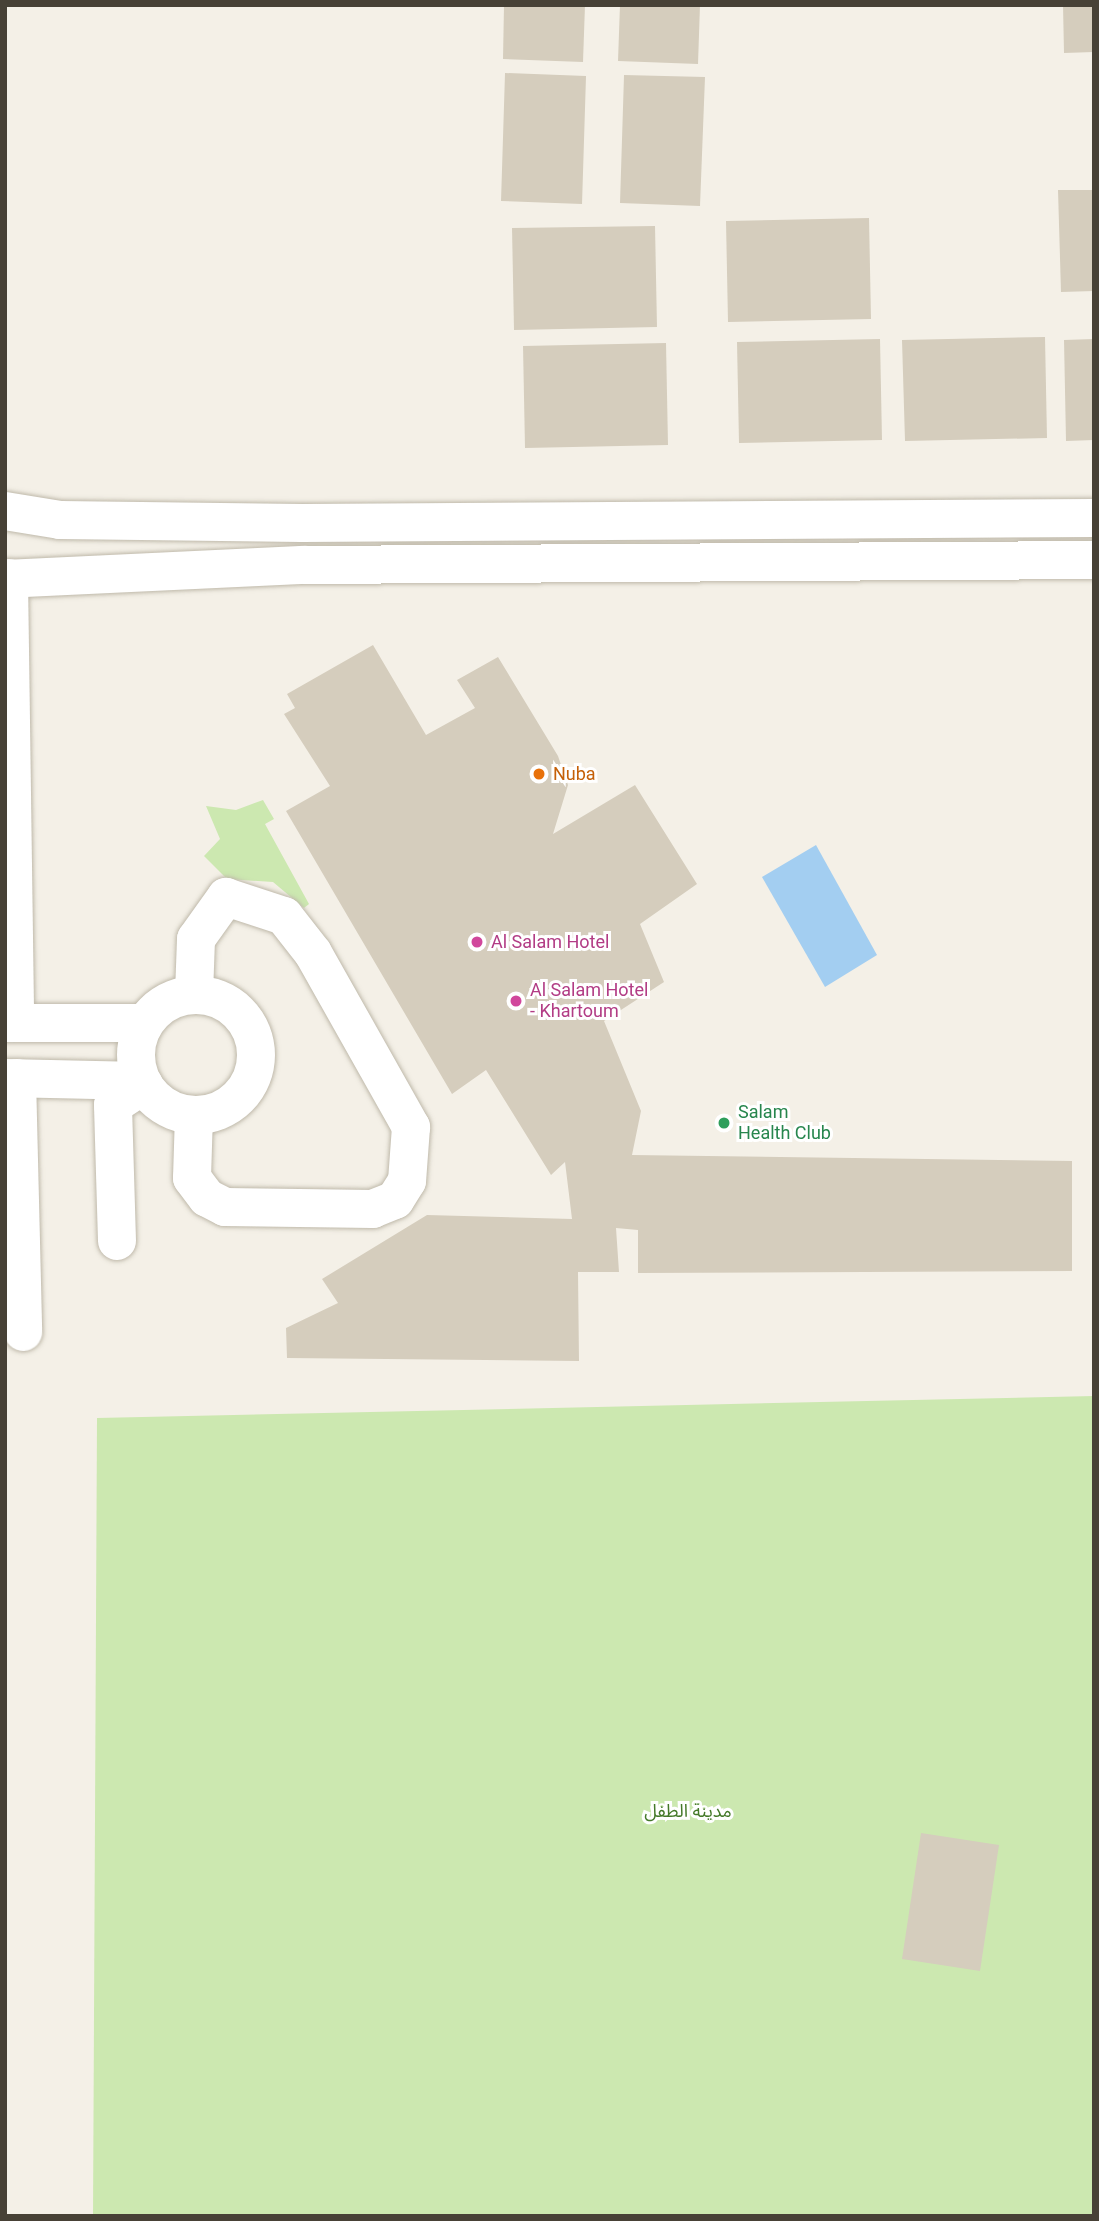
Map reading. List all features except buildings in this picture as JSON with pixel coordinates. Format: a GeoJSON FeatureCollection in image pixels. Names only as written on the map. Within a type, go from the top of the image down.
{"type":"FeatureCollection","features":[{"type":"Feature","properties":{"kind":"street"},"geometry":{"type":"LineString","coordinates":[[5,511],[60,520],[275,523],[1094,518]]}},
{"type":"Feature","properties":{"kind":"street"},"geometry":{"type":"LineString","coordinates":[[144,1023],[10,1023],[7,579],[303,565],[1094,560]]}},
{"type":"Feature","properties":{"kind":"street"},"geometry":{"type":"LineString","coordinates":[[194,994],[196,939],[226,897],[284,916],[313,953],[411,1127],[407,1181],[395,1200],[373,1209],[225,1207],[199,1191],[192,1178],[194,1115]]}},
{"type":"Feature","properties":{"kind":"street"},"geometry":{"type":"LineString","coordinates":[[194,994],[232,1006],[255,1038],[257,1058],[242,1094],[227,1107],[194,1115],[169,1109],[142,1083],[135,1062],[144,1023],[174,998],[194,994]]}},
{"type":"Feature","properties":{"kind":"street"},"geometry":{"type":"LineString","coordinates":[[23,1332],[11,1078],[142,1083]]}},
{"type":"Feature","properties":{"kind":"street"},"geometry":{"type":"LineString","coordinates":[[117,1241],[113,1105],[142,1083]]}},
{"type":"Feature","properties":{"kind":"green space"},"geometry":{"type":"Polygon","coordinates":[[[263,800],[274,819],[265,824],[309,904],[304,908],[273,882],[227,879],[204,856],[220,839],[206,806],[236,810],[263,800]]]}},
{"type":"Feature","properties":{"kind":"green space","name":"مدينة الطفل"},"geometry":{"type":"Polygon","coordinates":[[[1094,1396],[1094,2216],[93,2216],[97,1418],[1094,1396]]]}},
{"type":"Feature","properties":{"kind":"water"},"geometry":{"type":"Polygon","coordinates":[[[816,845],[877,955],[825,987],[762,877],[816,845]]]}},
{"type":"Feature","properties":{"kind":"place","name":"Nuba"},"geometry":{"type":"Point","coordinates":[539,774]}},
{"type":"Feature","properties":{"kind":"place","name":"Al Salam Hotel"},"geometry":{"type":"Point","coordinates":[477,942]}},
{"type":"Feature","properties":{"kind":"place","name":"Al Salam Hotel - Khartoum"},"geometry":{"type":"Point","coordinates":[516,1001]}},
{"type":"Feature","properties":{"kind":"place","name":"Salam Health Club"},"geometry":{"type":"Point","coordinates":[724,1123]}}]}
